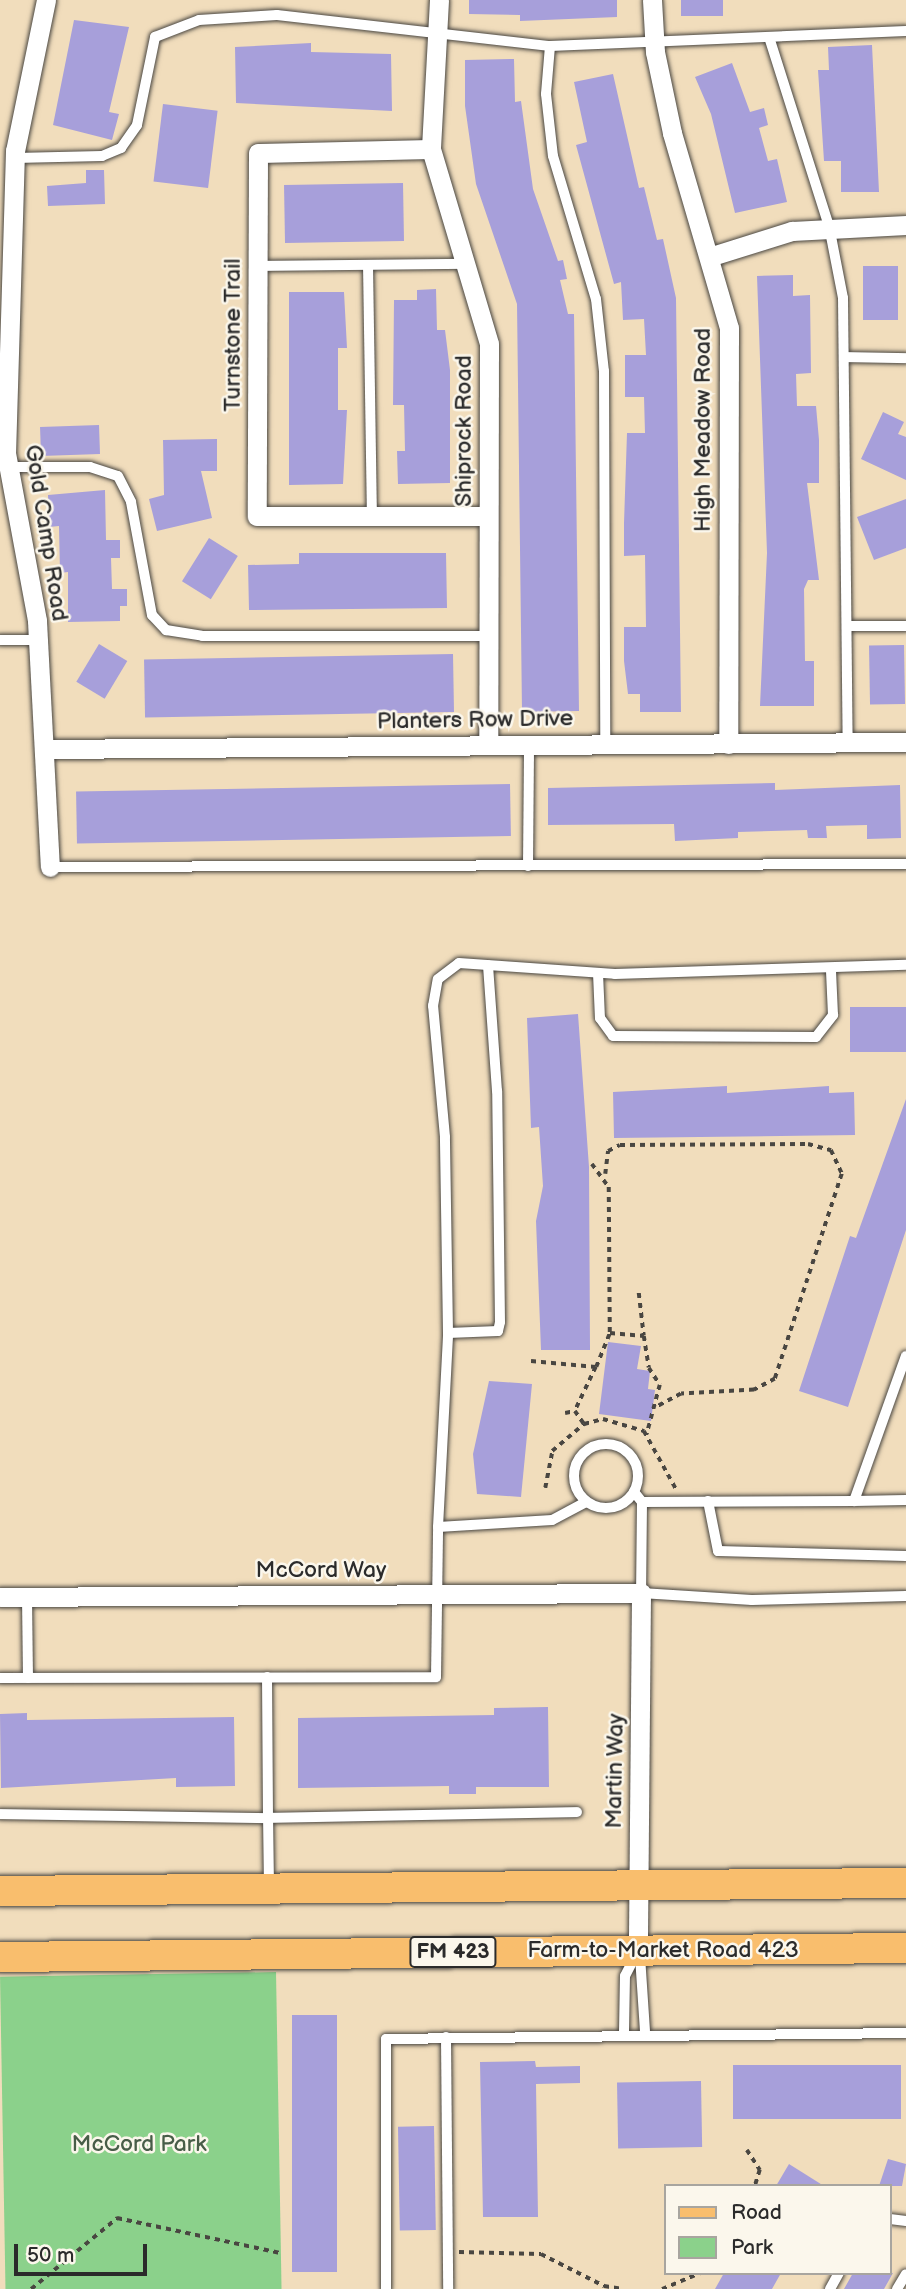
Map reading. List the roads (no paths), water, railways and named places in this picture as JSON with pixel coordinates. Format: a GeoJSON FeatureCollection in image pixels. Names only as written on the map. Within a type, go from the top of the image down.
{"type":"FeatureCollection","features":[{"type":"Feature","properties":{"kind":"main road"},"geometry":{"type":"LineString","coordinates":[[0,1891],[906,1883]]}},
{"type":"Feature","properties":{"kind":"main road","name":"Farm-to-Market Road 423"},"geometry":{"type":"LineString","coordinates":[[0,1957],[906,1948]]}},
{"type":"Feature","properties":{"kind":"street","name":"Gold Camp Road"},"geometry":{"type":"LineString","coordinates":[[46,0],[15,158],[6,252],[3,405],[8,467],[38,640],[50,867]]}},
{"type":"Feature","properties":{"kind":"street","name":"Shiprock Road"},"geometry":{"type":"LineString","coordinates":[[439,0],[431,149],[489,344],[488,744]]}},
{"type":"Feature","properties":{"kind":"street","name":"High Meadow Road"},"geometry":{"type":"LineString","coordinates":[[653,0],[654,43],[672,133],[712,256],[729,328],[728,744]]}},
{"type":"Feature","properties":{"kind":"street","name":"Turnstone Trail"},"geometry":{"type":"LineString","coordinates":[[372,516],[257,516],[258,153],[431,149]]}},
{"type":"Feature","properties":{"kind":"street"},"geometry":{"type":"LineString","coordinates":[[712,256],[829,226],[906,225]]}},
{"type":"Feature","properties":{"kind":"street"},"geometry":{"type":"LineString","coordinates":[[372,516],[488,516]]}},
{"type":"Feature","properties":{"kind":"street","name":"Planters Row Drive"},"geometry":{"type":"LineString","coordinates":[[44,749],[906,742]]}},
{"type":"Feature","properties":{"kind":"street","name":"McCord Way"},"geometry":{"type":"LineString","coordinates":[[0,1597],[641,1592]]}},
{"type":"Feature","properties":{"kind":"street","name":"Martin Way"},"geometry":{"type":"LineString","coordinates":[[638,1950],[641,1592]]}},
{"type":"Feature","properties":{"kind":"lane"},"geometry":{"type":"LineString","coordinates":[[15,158],[102,156],[121,148],[137,125],[155,37],[166,28],[277,15],[550,46],[906,31]]}},
{"type":"Feature","properties":{"kind":"lane"},"geometry":{"type":"LineString","coordinates":[[769,37],[829,226],[843,298],[846,357],[848,743]]}},
{"type":"Feature","properties":{"kind":"lane"},"geometry":{"type":"LineString","coordinates":[[550,46],[553,156],[596,299],[604,371],[605,744]]}},
{"type":"Feature","properties":{"kind":"lane"},"geometry":{"type":"LineString","coordinates":[[258,266],[465,264]]}},
{"type":"Feature","properties":{"kind":"lane"},"geometry":{"type":"LineString","coordinates":[[368,265],[372,516]]}},
{"type":"Feature","properties":{"kind":"lane"},"geometry":{"type":"LineString","coordinates":[[846,357],[906,358]]}},
{"type":"Feature","properties":{"kind":"lane"},"geometry":{"type":"LineString","coordinates":[[8,467],[90,467],[118,476],[131,502],[152,615],[166,630],[202,636],[488,636]]}},
{"type":"Feature","properties":{"kind":"lane"},"geometry":{"type":"LineString","coordinates":[[848,626],[906,626]]}},
{"type":"Feature","properties":{"kind":"lane"},"geometry":{"type":"LineString","coordinates":[[0,640],[38,640]]}},
{"type":"Feature","properties":{"kind":"lane"},"geometry":{"type":"LineString","coordinates":[[528,866],[529,744]]}},
{"type":"Feature","properties":{"kind":"lane"},"geometry":{"type":"LineString","coordinates":[[50,867],[906,864]]}},
{"type":"Feature","properties":{"kind":"lane"},"geometry":{"type":"LineString","coordinates":[[448,1333],[498,1331],[500,1322],[497,1091],[488,965]]}},
{"type":"Feature","properties":{"kind":"lane"},"geometry":{"type":"LineString","coordinates":[[0,1678],[436,1678],[438,1527],[448,1333],[445,1137],[434,993],[447,969],[488,965],[598,973],[831,971],[906,965]]}},
{"type":"Feature","properties":{"kind":"lane"},"geometry":{"type":"LineString","coordinates":[[598,973],[600,1018],[612,1036],[816,1037],[833,1015],[831,971]]}},
{"type":"Feature","properties":{"kind":"lane"},"geometry":{"type":"LineString","coordinates":[[854,1501],[906,1356]]}},
{"type":"Feature","properties":{"kind":"lane"},"geometry":{"type":"LineString","coordinates":[[438,1527],[552,1520],[586,1502],[612,1508],[634,1492],[638,1474],[632,1457],[618,1446],[600,1444],[584,1453],[575,1468],[576,1487],[586,1502]]}},
{"type":"Feature","properties":{"kind":"lane"},"geometry":{"type":"LineString","coordinates":[[634,1492],[642,1502],[641,1592],[752,1600],[906,1596]]}},
{"type":"Feature","properties":{"kind":"lane"},"geometry":{"type":"LineString","coordinates":[[642,1502],[906,1500]]}},
{"type":"Feature","properties":{"kind":"lane"},"geometry":{"type":"LineString","coordinates":[[708,1501],[718,1551],[906,1556]]}},
{"type":"Feature","properties":{"kind":"lane"},"geometry":{"type":"LineString","coordinates":[[27,1597],[28,1678]]}},
{"type":"Feature","properties":{"kind":"lane"},"geometry":{"type":"LineString","coordinates":[[267,1677],[270,1888]]}},
{"type":"Feature","properties":{"kind":"lane"},"geometry":{"type":"LineString","coordinates":[[0,1814],[268,1818],[578,1812]]}},
{"type":"Feature","properties":{"kind":"lane"},"geometry":{"type":"LineString","coordinates":[[638,1950],[646,1976],[645,2031]]}},
{"type":"Feature","properties":{"kind":"lane"},"geometry":{"type":"LineString","coordinates":[[624,2032],[625,1976],[638,1950]]}},
{"type":"Feature","properties":{"kind":"lane"},"geometry":{"type":"LineString","coordinates":[[386,2289],[386,2039],[645,2031],[906,2033]]}},
{"type":"Feature","properties":{"kind":"lane"},"geometry":{"type":"LineString","coordinates":[[446,2037],[448,2289]]}},
{"type":"Feature","properties":{"kind":"lane"},"geometry":{"type":"LineString","coordinates":[[897,2289],[906,2274]]}},
{"type":"Feature","properties":{"kind":"park label","name":"McCord Park"},"geometry":{"type":"Point","coordinates":[139,2144]}}]}
